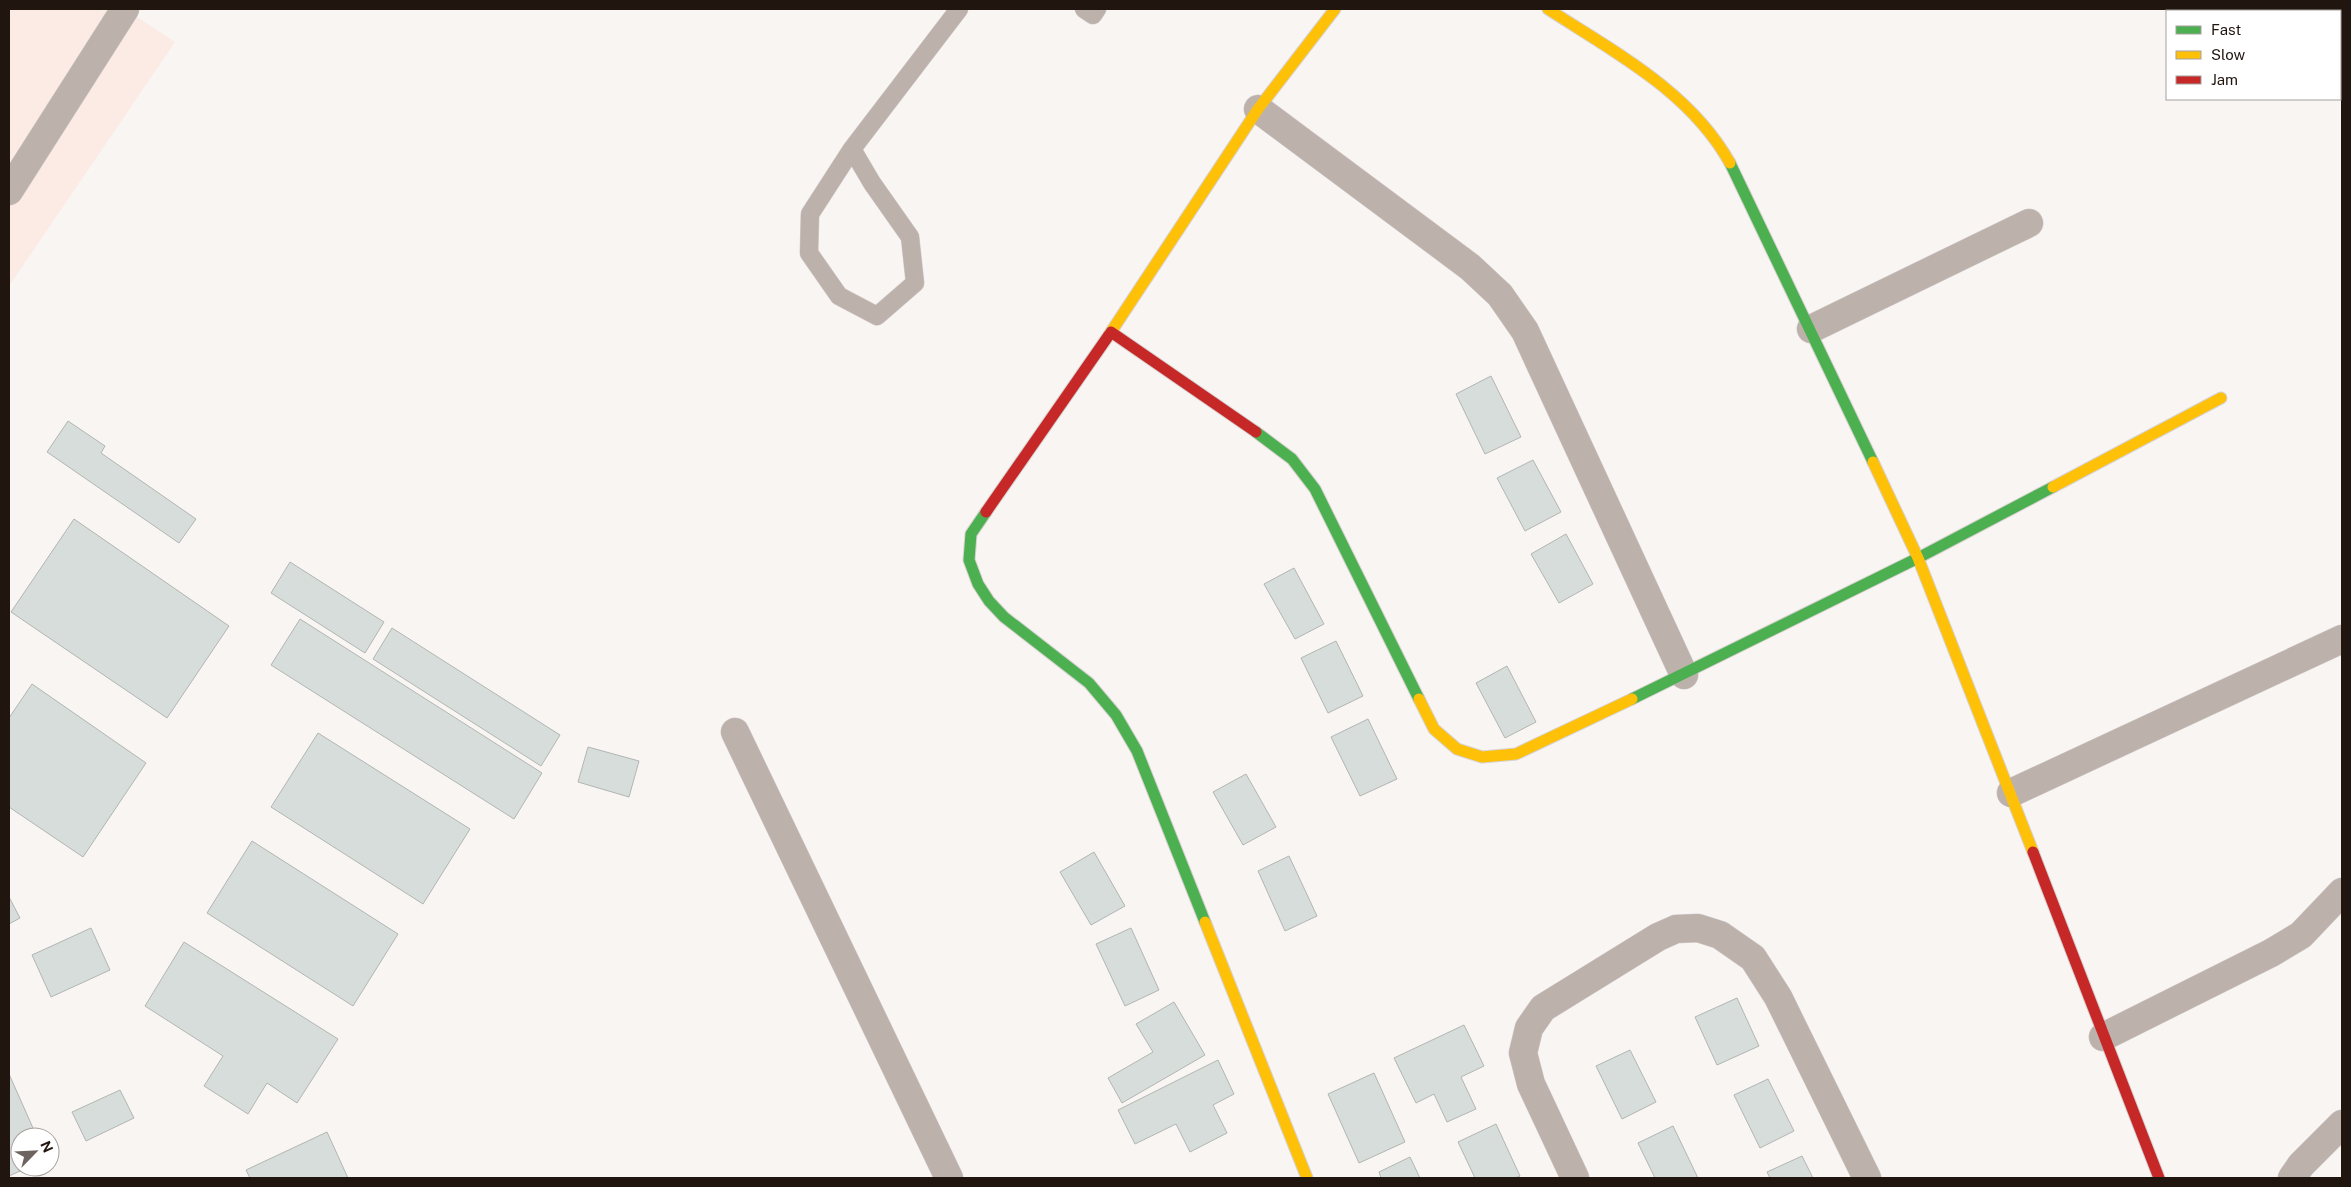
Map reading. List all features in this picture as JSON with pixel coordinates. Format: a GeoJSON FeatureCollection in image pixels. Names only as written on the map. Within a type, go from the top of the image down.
{"type":"FeatureCollection","features":[{"type":"Feature","properties":{"kind":"street"},"geometry":{"type":"LineString","coordinates":[[9,191],[124,9]]}},
{"type":"Feature","properties":{"kind":"street"},"geometry":{"type":"LineString","coordinates":[[1307,1178],[1137,751],[1116,714],[1089,682],[1001,614],[982,594],[970,563],[971,534],[1111,332],[1258,110],[1335,9]]}},
{"type":"Feature","properties":{"kind":"street"},"geometry":{"type":"LineString","coordinates":[[1548,9],[1661,82],[1694,116],[1724,152],[1918,558],[2011,793],[2103,1037],[2159,1178]]}},
{"type":"Feature","properties":{"kind":"street"},"geometry":{"type":"LineString","coordinates":[[1258,110],[1470,267],[1500,295],[1525,331],[1684,675]]}},
{"type":"Feature","properties":{"kind":"street"},"geometry":{"type":"LineString","coordinates":[[1810,329],[2029,223]]}},
{"type":"Feature","properties":{"kind":"street"},"geometry":{"type":"LineString","coordinates":[[1111,332],[1251,428],[1292,459],[1315,489],[1434,729],[1457,749],[1482,757],[1516,754],[1684,675],[1918,558],[2221,398]]}},
{"type":"Feature","properties":{"kind":"street"},"geometry":{"type":"LineString","coordinates":[[2011,793],[2342,638]]}},
{"type":"Feature","properties":{"kind":"street"},"geometry":{"type":"LineString","coordinates":[[734,732],[949,1178]]}},
{"type":"Feature","properties":{"kind":"street"},"geometry":{"type":"LineString","coordinates":[[2103,1037],[2271,953],[2301,935],[2342,892]]}},
{"type":"Feature","properties":{"kind":"street"},"geometry":{"type":"LineString","coordinates":[[1576,1178],[1531,1084],[1523,1053],[1529,1028],[1543,1008],[1658,937],[1676,929],[1698,928],[1720,935],[1753,958],[1778,997],[1867,1178]]}},
{"type":"Feature","properties":{"kind":"street"},"geometry":{"type":"LineString","coordinates":[[2292,1178],[2301,1165],[2342,1124]]}},
{"type":"Feature","properties":{"kind":"lane"},"geometry":{"type":"LineString","coordinates":[[852,149],[872,183],[910,236],[915,284],[877,316],[839,296],[809,253],[810,214],[852,149],[959,9]]}},
{"type":"Feature","properties":{"kind":"lane"},"geometry":{"type":"LineString","coordinates":[[1084,9],[1093,15],[1097,9]]}},
{"type":"Feature","properties":{"kind":"shaded area"},"geometry":{"type":"Polygon","coordinates":[[[9,9],[125,9],[175,42],[9,286],[9,9]]]}},
{"type":"Feature","properties":{"kind":"building"},"geometry":{"type":"Polygon","coordinates":[[[1491,376],[1521,437],[1485,454],[1456,394],[1491,376]]]}},
{"type":"Feature","properties":{"kind":"building"},"geometry":{"type":"Polygon","coordinates":[[[68,421],[105,446],[101,453],[196,519],[179,543],[47,452],[68,421]]]}},
{"type":"Feature","properties":{"kind":"building"},"geometry":{"type":"Polygon","coordinates":[[[1533,460],[1561,512],[1525,531],[1497,478],[1533,460]]]}},
{"type":"Feature","properties":{"kind":"building"},"geometry":{"type":"Polygon","coordinates":[[[74,519],[229,626],[167,718],[11,612],[74,519]]]}},
{"type":"Feature","properties":{"kind":"building"},"geometry":{"type":"Polygon","coordinates":[[[1566,534],[1593,584],[1559,603],[1531,554],[1566,534]]]}},
{"type":"Feature","properties":{"kind":"building"},"geometry":{"type":"Polygon","coordinates":[[[290,562],[384,622],[365,653],[271,593],[290,562]]]}},
{"type":"Feature","properties":{"kind":"building"},"geometry":{"type":"Polygon","coordinates":[[[1294,568],[1324,624],[1295,639],[1264,584],[1294,568]]]}},
{"type":"Feature","properties":{"kind":"building"},"geometry":{"type":"Polygon","coordinates":[[[300,619],[542,773],[514,819],[271,665],[300,619]]]}},
{"type":"Feature","properties":{"kind":"building"},"geometry":{"type":"Polygon","coordinates":[[[392,628],[560,735],[541,766],[373,659],[392,628]]]}},
{"type":"Feature","properties":{"kind":"building"},"geometry":{"type":"Polygon","coordinates":[[[1336,641],[1363,696],[1328,713],[1301,658],[1336,641]]]}},
{"type":"Feature","properties":{"kind":"building"},"geometry":{"type":"Polygon","coordinates":[[[1507,666],[1536,722],[1505,738],[1476,683],[1507,666]]]}},
{"type":"Feature","properties":{"kind":"building"},"geometry":{"type":"Polygon","coordinates":[[[32,684],[146,763],[83,857],[9,807],[9,718],[32,684]]]}},
{"type":"Feature","properties":{"kind":"building"},"geometry":{"type":"Polygon","coordinates":[[[1368,719],[1397,779],[1360,796],[1331,737],[1368,719]]]}},
{"type":"Feature","properties":{"kind":"building"},"geometry":{"type":"Polygon","coordinates":[[[318,733],[470,829],[423,904],[271,807],[318,733]]]}},
{"type":"Feature","properties":{"kind":"building"},"geometry":{"type":"Polygon","coordinates":[[[588,747],[639,761],[629,797],[578,782],[588,747]]]}},
{"type":"Feature","properties":{"kind":"building"},"geometry":{"type":"Polygon","coordinates":[[[1246,774],[1276,827],[1243,845],[1213,792],[1246,774]]]}},
{"type":"Feature","properties":{"kind":"building"},"geometry":{"type":"Polygon","coordinates":[[[252,841],[398,934],[353,1006],[207,913],[252,841]]]}},
{"type":"Feature","properties":{"kind":"building"},"geometry":{"type":"Polygon","coordinates":[[[1094,852],[1125,906],[1091,925],[1060,872],[1094,852]]]}},
{"type":"Feature","properties":{"kind":"building"},"geometry":{"type":"Polygon","coordinates":[[[1289,856],[1317,916],[1285,931],[1258,871],[1289,856]]]}},
{"type":"Feature","properties":{"kind":"building"},"geometry":{"type":"Polygon","coordinates":[[[9,897],[20,918],[9,924],[9,897]]]}},
{"type":"Feature","properties":{"kind":"building"},"geometry":{"type":"Polygon","coordinates":[[[91,928],[110,970],[51,997],[32,955],[91,928]]]}},
{"type":"Feature","properties":{"kind":"building"},"geometry":{"type":"Polygon","coordinates":[[[1131,928],[1159,990],[1125,1006],[1096,944],[1131,928]]]}},
{"type":"Feature","properties":{"kind":"building"},"geometry":{"type":"Polygon","coordinates":[[[184,942],[338,1039],[297,1103],[267,1083],[248,1114],[204,1086],[223,1056],[145,1006],[184,942]]]}},
{"type":"Feature","properties":{"kind":"building"},"geometry":{"type":"Polygon","coordinates":[[[1737,998],[1759,1046],[1717,1065],[1695,1017],[1737,998]]]}},
{"type":"Feature","properties":{"kind":"building"},"geometry":{"type":"Polygon","coordinates":[[[1174,1002],[1205,1055],[1122,1103],[1108,1078],[1153,1052],[1136,1024],[1174,1002]]]}},
{"type":"Feature","properties":{"kind":"building"},"geometry":{"type":"Polygon","coordinates":[[[1464,1025],[1484,1066],[1461,1077],[1476,1109],[1447,1122],[1434,1094],[1416,1103],[1394,1058],[1464,1025]]]}},
{"type":"Feature","properties":{"kind":"building"},"geometry":{"type":"Polygon","coordinates":[[[1630,1050],[1656,1102],[1622,1119],[1596,1066],[1630,1050]]]}},
{"type":"Feature","properties":{"kind":"building"},"geometry":{"type":"Polygon","coordinates":[[[1218,1060],[1234,1094],[1213,1105],[1227,1133],[1190,1152],[1176,1124],[1135,1144],[1118,1110],[1218,1060]]]}},
{"type":"Feature","properties":{"kind":"building"},"geometry":{"type":"Polygon","coordinates":[[[1374,1073],[1405,1142],[1359,1163],[1328,1094],[1374,1073]]]}},
{"type":"Feature","properties":{"kind":"building"},"geometry":{"type":"Polygon","coordinates":[[[9,1074],[33,1127],[10,1127],[9,1176],[9,1074]]]}},
{"type":"Feature","properties":{"kind":"building"},"geometry":{"type":"Polygon","coordinates":[[[1768,1079],[1794,1131],[1760,1148],[1734,1095],[1768,1079]]]}},
{"type":"Feature","properties":{"kind":"building"},"geometry":{"type":"Polygon","coordinates":[[[120,1090],[134,1118],[86,1141],[72,1112],[120,1090]]]}},
{"type":"Feature","properties":{"kind":"building"},"geometry":{"type":"Polygon","coordinates":[[[1496,1124],[1520,1176],[1515,1178],[1475,1178],[1458,1142],[1496,1124]]]}},
{"type":"Feature","properties":{"kind":"building"},"geometry":{"type":"Polygon","coordinates":[[[1673,1126],[1698,1178],[1655,1178],[1638,1143],[1673,1126]]]}},
{"type":"Feature","properties":{"kind":"building"},"geometry":{"type":"Polygon","coordinates":[[[327,1132],[348,1178],[250,1178],[246,1170],[327,1132]]]}},
{"type":"Feature","properties":{"kind":"building"},"geometry":{"type":"Polygon","coordinates":[[[1802,1156],[1813,1178],[1770,1178],[1767,1172],[1802,1156]]]}},
{"type":"Feature","properties":{"kind":"building"},"geometry":{"type":"Polygon","coordinates":[[[1410,1157],[1420,1178],[1381,1178],[1379,1172],[1410,1157]]]}},
{"type":"Feature","properties":{"kind":"traffic: fast"},"geometry":{"type":"LineString","coordinates":[[1730,163],[1873,462]]}},
{"type":"Feature","properties":{"kind":"traffic: fast"},"geometry":{"type":"LineString","coordinates":[[1256,432],[1292,459],[1315,489],[1419,699]]}},
{"type":"Feature","properties":{"kind":"traffic: fast"},"geometry":{"type":"LineString","coordinates":[[1632,699],[1918,558],[2053,487]]}},
{"type":"Feature","properties":{"kind":"traffic: fast"},"geometry":{"type":"LineString","coordinates":[[986,512],[971,534],[969,560],[978,584],[989,601],[1004,617],[1089,683],[1116,715],[1137,751],[1205,922]]}},
{"type":"Feature","properties":{"kind":"traffic: slow"},"geometry":{"type":"LineString","coordinates":[[1109,335],[1258,109],[1335,9]]}},
{"type":"Feature","properties":{"kind":"traffic: slow"},"geometry":{"type":"LineString","coordinates":[[1548,9],[1649,75],[1672,94],[1713,137],[1730,163]]}},
{"type":"Feature","properties":{"kind":"traffic: slow"},"geometry":{"type":"LineString","coordinates":[[2053,487],[2221,398]]}},
{"type":"Feature","properties":{"kind":"traffic: slow"},"geometry":{"type":"LineString","coordinates":[[1873,462],[1918,558],[2033,852]]}},
{"type":"Feature","properties":{"kind":"traffic: slow"},"geometry":{"type":"LineString","coordinates":[[1419,699],[1434,729],[1457,749],[1482,757],[1516,754],[1632,699]]}},
{"type":"Feature","properties":{"kind":"traffic: slow"},"geometry":{"type":"LineString","coordinates":[[1205,922],[1307,1178]]}},
{"type":"Feature","properties":{"kind":"traffic: jam"},"geometry":{"type":"LineString","coordinates":[[1111,332],[1256,432]]}},
{"type":"Feature","properties":{"kind":"traffic: jam"},"geometry":{"type":"LineString","coordinates":[[986,512],[1109,335]]}},
{"type":"Feature","properties":{"kind":"traffic: jam"},"geometry":{"type":"LineString","coordinates":[[2033,852],[2159,1178]]}}]}
